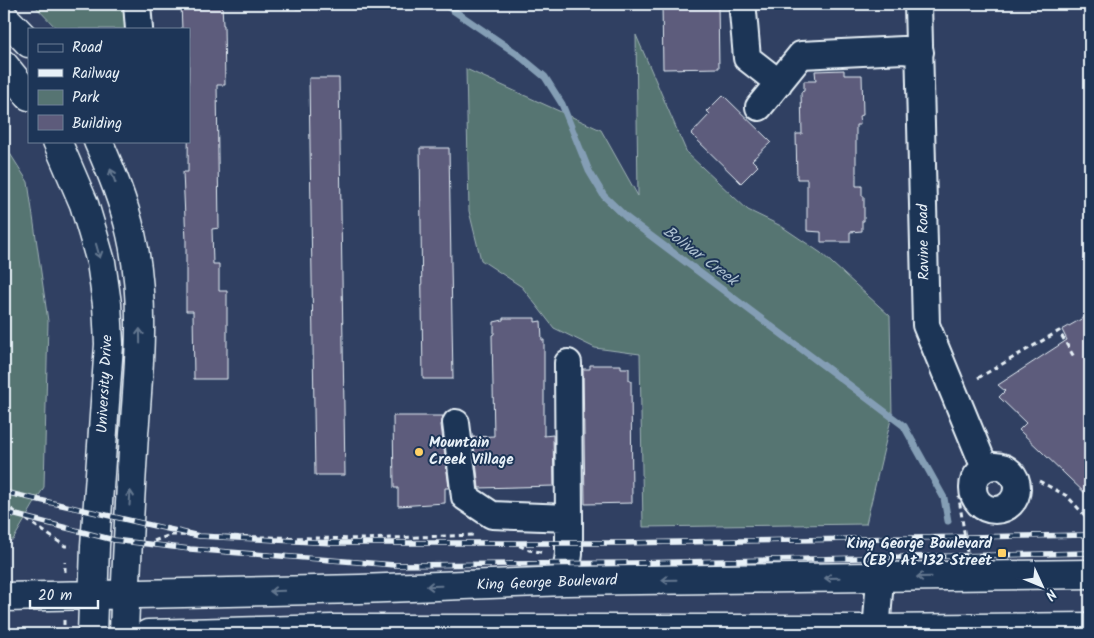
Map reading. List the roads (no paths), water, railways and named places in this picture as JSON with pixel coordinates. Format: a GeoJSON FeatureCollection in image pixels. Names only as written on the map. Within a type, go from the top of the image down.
{"type":"FeatureCollection","features":[{"type":"Feature","properties":{"kind":"main road"},"geometry":{"type":"LineString","coordinates":[[4,17],[28,42]]}},
{"type":"Feature","properties":{"kind":"main road"},"geometry":{"type":"LineString","coordinates":[[4,65],[28,95]]}},
{"type":"Feature","properties":{"kind":"main road","name":"University Drive"},"geometry":{"type":"LineString","coordinates":[[57,142],[84,204],[101,262],[107,304],[109,344],[95,546],[92,634]]}},
{"type":"Feature","properties":{"kind":"main road"},"geometry":{"type":"LineString","coordinates":[[98,142],[121,199],[131,234],[137,270],[139,307],[140,343],[127,546],[124,634]]}},
{"type":"Feature","properties":{"kind":"main road","name":"King George Boulevard"},"geometry":{"type":"LineString","coordinates":[[4,596],[125,595],[565,581],[1090,574]]}},
{"type":"Feature","properties":{"kind":"main road"},"geometry":{"type":"LineString","coordinates":[[148,634],[333,629],[876,632],[1090,627]]}},
{"type":"Feature","properties":{"kind":"street"},"geometry":{"type":"LineString","coordinates":[[137,4],[139,28]]}},
{"type":"Feature","properties":{"kind":"street","name":"Ravine Road"},"geometry":{"type":"LineString","coordinates":[[918,4],[926,325],[985,468]]}},
{"type":"Feature","properties":{"kind":"street"},"geometry":{"type":"LineString","coordinates":[[743,12],[747,58],[779,83]]}},
{"type":"Feature","properties":{"kind":"street"},"geometry":{"type":"LineString","coordinates":[[759,107],[801,55],[903,50],[920,52]]}},
{"type":"Feature","properties":{"kind":"street"},"geometry":{"type":"LineString","coordinates":[[565,581],[569,554],[570,518],[568,363]]}},
{"type":"Feature","properties":{"kind":"street"},"geometry":{"type":"LineString","coordinates":[[456,423],[465,497],[492,515],[570,518]]}},
{"type":"Feature","properties":{"kind":"street"},"geometry":{"type":"LineString","coordinates":[[993,466],[1007,469],[1013,474],[1018,489],[1016,496],[1006,508],[993,511],[980,505],[969,496],[975,478],[985,468],[993,466]]}},
{"type":"Feature","properties":{"kind":"street"},"geometry":{"type":"LineString","coordinates":[[876,632],[880,578]]}},
{"type":"Feature","properties":{"kind":"waterway","name":"Bolivar Creek"},"geometry":{"type":"LineString","coordinates":[[444,4],[516,53],[545,77],[562,104],[589,171],[604,196],[627,218],[904,426],[944,498],[948,521]]}},
{"type":"Feature","properties":{"kind":"railway"},"geometry":{"type":"LineString","coordinates":[[4,492],[199,536],[332,543],[620,543],[1090,535]]}},
{"type":"Feature","properties":{"kind":"railway"},"geometry":{"type":"LineString","coordinates":[[4,512],[114,540],[190,549],[395,565],[633,563],[1090,553]]}},
{"type":"Feature","properties":{"kind":"place","name":"Mountain Creek Village"},"geometry":{"type":"Point","coordinates":[419,452]}},
{"type":"Feature","properties":{"kind":"place","name":"King George Boulevard (EB) At 132 Street"},"geometry":{"type":"Point","coordinates":[1002,553]}}]}
